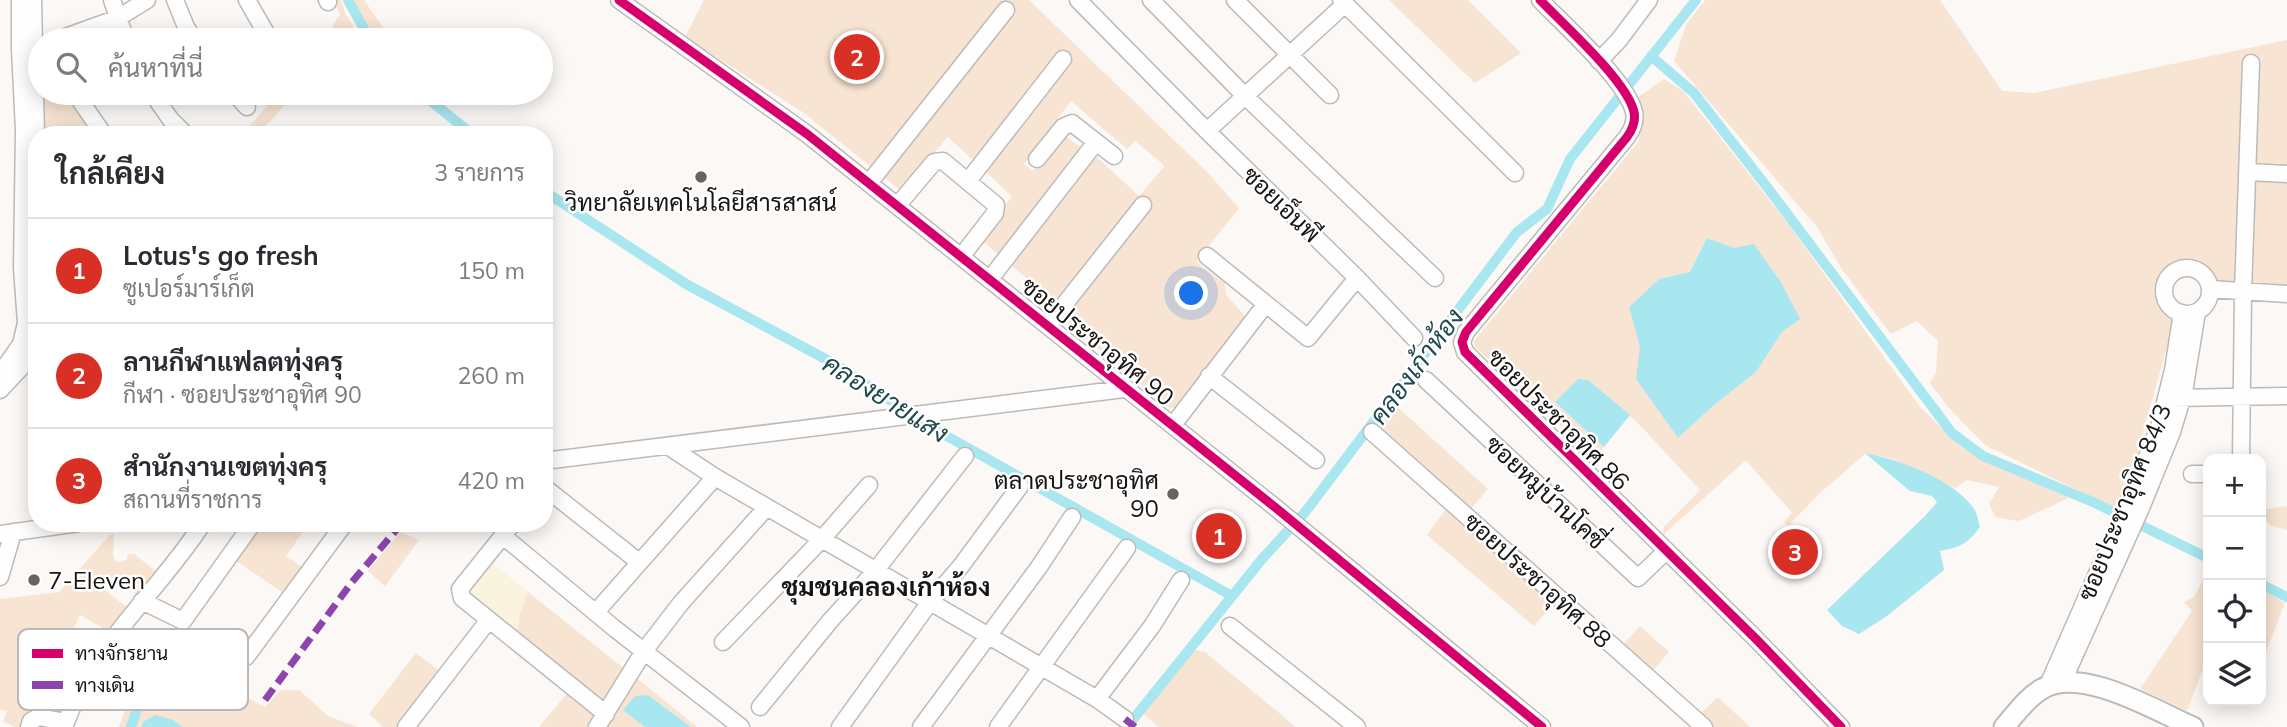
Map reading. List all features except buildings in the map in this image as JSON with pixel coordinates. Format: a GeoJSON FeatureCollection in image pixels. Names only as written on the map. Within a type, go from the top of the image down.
{"type":"FeatureCollection","features":[{"type":"Feature","properties":{"kind":"main road"},"geometry":{"type":"LineString","coordinates":[[2004,727],[2040,690],[2056,683],[2084,682],[2193,727]]}},
{"type":"Feature","properties":{"kind":"street"},"geometry":{"type":"LineString","coordinates":[[20,0],[28,34]]}},
{"type":"Feature","properties":{"kind":"street"},"geometry":{"type":"LineString","coordinates":[[32,28],[33,0]]}},
{"type":"Feature","properties":{"kind":"street"},"geometry":{"type":"LineString","coordinates":[[112,0],[122,28]]}},
{"type":"Feature","properties":{"kind":"street"},"geometry":{"type":"LineString","coordinates":[[90,28],[118,18],[147,0]]}},
{"type":"Feature","properties":{"kind":"street"},"geometry":{"type":"LineString","coordinates":[[175,0],[187,28]]}},
{"type":"Feature","properties":{"kind":"street"},"geometry":{"type":"LineString","coordinates":[[247,0],[263,28]]}},
{"type":"Feature","properties":{"kind":"street","name":"ซอยประชาอุทิศ 90"},"geometry":{"type":"LineString","coordinates":[[619,0],[775,110],[869,183],[1276,508],[1542,727]]}},
{"type":"Feature","properties":{"kind":"street","name":"ซอยเอ็นพี"},"geometry":{"type":"LineString","coordinates":[[1078,0],[1414,338]]}},
{"type":"Feature","properties":{"kind":"street"},"geometry":{"type":"LineString","coordinates":[[1151,0],[1244,95],[1435,278]]}},
{"type":"Feature","properties":{"kind":"street"},"geometry":{"type":"LineString","coordinates":[[1235,0],[1330,95]]}},
{"type":"Feature","properties":{"kind":"street"},"geometry":{"type":"LineString","coordinates":[[1539,0],[1599,61],[1619,40],[1649,0]]}},
{"type":"Feature","properties":{"kind":"street"},"geometry":{"type":"LineString","coordinates":[[1207,131],[1343,2],[1515,173]]}},
{"type":"Feature","properties":{"kind":"street"},"geometry":{"type":"LineString","coordinates":[[869,183],[1006,10]]}},
{"type":"Feature","properties":{"kind":"street"},"geometry":{"type":"LineString","coordinates":[[968,181],[1063,59]]}},
{"type":"Feature","properties":{"kind":"street","name":"ซอยประชาอุทิศ 86"},"geometry":{"type":"LineString","coordinates":[[1599,61],[1619,84],[1634,111],[1634,121],[1627,137],[1465,332],[1462,342],[1465,352],[1841,727]]}},
{"type":"Feature","properties":{"kind":"street"},"geometry":{"type":"LineString","coordinates":[[2241,454],[2243,292],[2251,64]]}},
{"type":"Feature","properties":{"kind":"street"},"geometry":{"type":"LineString","coordinates":[[34,105],[35,126]]}},
{"type":"Feature","properties":{"kind":"street"},"geometry":{"type":"LineString","coordinates":[[83,105],[98,126]]}},
{"type":"Feature","properties":{"kind":"street"},"geometry":{"type":"LineString","coordinates":[[160,105],[177,126]]}},
{"type":"Feature","properties":{"kind":"street"},"geometry":{"type":"LineString","coordinates":[[1037,159],[1063,127],[1072,123],[1114,156]]}},
{"type":"Feature","properties":{"kind":"street"},"geometry":{"type":"LineString","coordinates":[[989,279],[1096,142]]}},
{"type":"Feature","properties":{"kind":"street"},"geometry":{"type":"LineString","coordinates":[[897,206],[934,162],[943,161],[996,205],[995,213],[961,257]]}},
{"type":"Feature","properties":{"kind":"street"},"geometry":{"type":"LineString","coordinates":[[2248,172],[2287,173]]}},
{"type":"Feature","properties":{"kind":"street"},"geometry":{"type":"LineString","coordinates":[[1048,325],[1143,205]]}},
{"type":"Feature","properties":{"kind":"street"},"geometry":{"type":"LineString","coordinates":[[1207,256],[1308,338],[1357,278]]}},
{"type":"Feature","properties":{"kind":"street"},"geometry":{"type":"LineString","coordinates":[[2190,313],[2171,306],[2165,296],[2165,287],[2173,273],[2187,268],[2203,275],[2210,289],[2287,294]]}},
{"type":"Feature","properties":{"kind":"street","name":"ซอยประชาอุทิศ 84/3"},"geometry":{"type":"LineString","coordinates":[[2056,683],[2166,430],[2190,313],[2207,303],[2210,289]]}},
{"type":"Feature","properties":{"kind":"street"},"geometry":{"type":"LineString","coordinates":[[1172,425],[1265,305]]}},
{"type":"Feature","properties":{"kind":"street"},"geometry":{"type":"LineString","coordinates":[[0,374],[15,356],[25,337],[28,313]]}},
{"type":"Feature","properties":{"kind":"street"},"geometry":{"type":"LineString","coordinates":[[0,390],[28,360]]}},
{"type":"Feature","properties":{"kind":"street"},"geometry":{"type":"LineString","coordinates":[[1209,376],[1316,460]]}},
{"type":"Feature","properties":{"kind":"street","name":"ซอยหมู่บ้านโคซี่"},"geometry":{"type":"LineString","coordinates":[[1426,380],[1638,578],[1666,551]]}},
{"type":"Feature","properties":{"kind":"street","name":"ซอยประชาอุทิศ 90"},"geometry":{"type":"LineString","coordinates":[[553,460],[1124,389]]}},
{"type":"Feature","properties":{"kind":"street"},"geometry":{"type":"LineString","coordinates":[[2174,398],[2287,396]]}},
{"type":"Feature","properties":{"kind":"street","name":"ซอยประชาอุทิศ 88"},"geometry":{"type":"LineString","coordinates":[[1372,432],[1704,727]]}},
{"type":"Feature","properties":{"kind":"street"},"geometry":{"type":"LineString","coordinates":[[668,446],[715,477],[1097,699],[1125,719]]}},
{"type":"Feature","properties":{"kind":"street"},"geometry":{"type":"LineString","coordinates":[[760,707],[830,621],[876,570],[965,456]]}},
{"type":"Feature","properties":{"kind":"street"},"geometry":{"type":"LineString","coordinates":[[2192,474],[2203,474]]}},
{"type":"Feature","properties":{"kind":"street"},"geometry":{"type":"LineString","coordinates":[[596,612],[715,477]]}},
{"type":"Feature","properties":{"kind":"street"},"geometry":{"type":"LineString","coordinates":[[723,642],[822,539],[869,485]]}},
{"type":"Feature","properties":{"kind":"street"},"geometry":{"type":"LineString","coordinates":[[840,727],[930,602],[961,566],[1020,486]]}},
{"type":"Feature","properties":{"kind":"street"},"geometry":{"type":"LineString","coordinates":[[553,493],[639,562]]}},
{"type":"Feature","properties":{"kind":"street"},"geometry":{"type":"LineString","coordinates":[[506,532],[460,590],[461,598],[601,720],[644,651],[681,603],[767,507]]}},
{"type":"Feature","properties":{"kind":"street"},"geometry":{"type":"LineString","coordinates":[[921,727],[989,637],[1072,517]]}},
{"type":"Feature","properties":{"kind":"street"},"geometry":{"type":"LineString","coordinates":[[0,577],[7,533],[28,530]]}},
{"type":"Feature","properties":{"kind":"street"},"geometry":{"type":"LineString","coordinates":[[122,629],[196,532]]}},
{"type":"Feature","properties":{"kind":"street"},"geometry":{"type":"LineString","coordinates":[[142,601],[183,621],[247,532]]}},
{"type":"Feature","properties":{"kind":"street"},"geometry":{"type":"LineString","coordinates":[[248,654],[338,532]]}},
{"type":"Feature","properties":{"kind":"street"},"geometry":{"type":"LineString","coordinates":[[510,532],[596,612],[741,727]]}},
{"type":"Feature","properties":{"kind":"street"},"geometry":{"type":"LineString","coordinates":[[1002,726],[1128,548]]}},
{"type":"Feature","properties":{"kind":"street"},"geometry":{"type":"LineString","coordinates":[[1097,699],[1152,626],[1181,580]]}},
{"type":"Feature","properties":{"kind":"street"},"geometry":{"type":"LineString","coordinates":[[406,727],[488,621]]}},
{"type":"Feature","properties":{"kind":"street"},"geometry":{"type":"LineString","coordinates":[[1230,626],[1357,727]]}},
{"type":"Feature","properties":{"kind":"street"},"geometry":{"type":"LineString","coordinates":[[29,727],[34,718],[65,724]]}},
{"type":"Feature","properties":{"kind":"shaded area"},"geometry":{"type":"Polygon","coordinates":[[[333,0],[341,0],[346,15],[354,26],[352,28],[331,28],[340,14],[333,0]]]}},
{"type":"Feature","properties":{"kind":"shaded area"},"geometry":{"type":"Polygon","coordinates":[[[352,0],[364,0],[384,28],[368,28],[352,0]]]}},
{"type":"Feature","properties":{"kind":"shaded area"},"geometry":{"type":"Polygon","coordinates":[[[704,0],[1029,0],[1208,173],[1239,208],[1196,262],[1225,283],[1226,295],[1247,318],[1186,398],[1176,408],[1170,408],[1061,319],[1066,312],[980,239],[1012,196],[948,137],[901,191],[804,113],[685,37],[704,0]],[[1071,101],[1024,164],[1033,171],[1063,135],[1098,158],[1139,196],[1165,166],[1135,141],[1127,149],[1071,101]]]}},
{"type":"Feature","properties":{"kind":"shaded area"},"geometry":{"type":"Polygon","coordinates":[[[1389,0],[1468,0],[1521,53],[1475,83],[1389,0]]]}},
{"type":"Feature","properties":{"kind":"shaded area"},"geometry":{"type":"Polygon","coordinates":[[[1705,0],[1940,0],[2002,91],[2034,93],[2287,40],[2287,286],[2215,283],[2198,263],[2170,270],[2159,280],[2158,306],[2175,318],[2132,472],[2116,509],[1985,445],[1947,406],[1930,383],[1936,372],[1938,341],[1917,321],[1891,334],[1843,271],[1817,227],[1674,61],[1686,25],[1705,0]]]}},
{"type":"Feature","properties":{"kind":"shaded area"},"geometry":{"type":"Polygon","coordinates":[[[1664,79],[1684,92],[1789,225],[1920,407],[1963,448],[2069,498],[2019,521],[1995,517],[1989,504],[1999,487],[1967,480],[1955,488],[1893,459],[1866,453],[1820,493],[1788,526],[1784,522],[1792,513],[1746,460],[1663,535],[1664,527],[1700,490],[1638,423],[1588,380],[1555,402],[1604,447],[1594,456],[1475,347],[1474,341],[1639,141],[1643,109],[1638,97],[1664,79]],[[1707,238],[1690,272],[1659,279],[1629,307],[1641,347],[1637,379],[1678,438],[1756,372],[1782,332],[1734,248],[1707,238]]]}},
{"type":"Feature","properties":{"kind":"shaded area"},"geometry":{"type":"Polygon","coordinates":[[[41,105],[74,105],[87,126],[42,126],[41,105]]]}},
{"type":"Feature","properties":{"kind":"shaded area"},"geometry":{"type":"Polygon","coordinates":[[[268,105],[284,105],[266,126],[250,126],[268,105]]]}},
{"type":"Feature","properties":{"kind":"shaded area"},"geometry":{"type":"Polygon","coordinates":[[[1395,405],[1488,489],[1468,512],[1423,473],[1376,425],[1395,405]]]}},
{"type":"Feature","properties":{"kind":"shaded area"},"geometry":{"type":"Polygon","coordinates":[[[2287,506],[2287,530],[2269,525],[2266,509],[2287,506]]]}},
{"type":"Feature","properties":{"kind":"shaded area"},"geometry":{"type":"Polygon","coordinates":[[[1447,508],[1555,602],[1534,626],[1427,535],[1447,508]]]}},
{"type":"Feature","properties":{"kind":"shaded area"},"geometry":{"type":"Polygon","coordinates":[[[256,532],[303,532],[286,556],[305,569],[286,595],[235,560],[256,532]]]}},
{"type":"Feature","properties":{"kind":"shaded area"},"geometry":{"type":"Polygon","coordinates":[[[400,532],[419,540],[385,586],[368,571],[400,532]]]}},
{"type":"Feature","properties":{"kind":"shaded area"},"geometry":{"type":"Polygon","coordinates":[[[114,534],[113,555],[116,562],[127,560],[128,554],[134,554],[157,572],[139,596],[115,576],[105,590],[129,609],[112,629],[105,629],[80,615],[74,628],[18,629],[18,710],[65,712],[71,727],[16,727],[3,722],[7,711],[0,709],[0,599],[59,592],[110,535],[114,534]]]}},
{"type":"Feature","properties":{"kind":"shaded area"},"geometry":{"type":"Polygon","coordinates":[[[2203,580],[2203,669],[2187,711],[2140,689],[2192,611],[2184,602],[2194,597],[2203,580]]]}},
{"type":"Feature","properties":{"kind":"shaded area"},"geometry":{"type":"Polygon","coordinates":[[[528,592],[627,671],[605,707],[516,637],[520,613],[528,592]]]}},
{"type":"Feature","properties":{"kind":"shaded area"},"geometry":{"type":"Polygon","coordinates":[[[2266,592],[2285,603],[2266,652],[2266,592]]]}},
{"type":"Feature","properties":{"kind":"shaded area"},"geometry":{"type":"Polygon","coordinates":[[[1640,626],[1669,652],[1651,673],[1621,647],[1640,626]]]}},
{"type":"Feature","properties":{"kind":"shaded area"},"geometry":{"type":"Polygon","coordinates":[[[1195,650],[1205,652],[1296,727],[1159,727],[1143,714],[1195,650]]]}},
{"type":"Feature","properties":{"kind":"shaded area"},"geometry":{"type":"Polygon","coordinates":[[[416,653],[442,673],[401,727],[383,727],[369,714],[416,653]]]}},
{"type":"Feature","properties":{"kind":"shaded area"},"geometry":{"type":"Polygon","coordinates":[[[634,676],[697,727],[691,727],[648,695],[623,709],[645,727],[539,727],[569,691],[597,716],[634,676]]]}},
{"type":"Feature","properties":{"kind":"shaded area"},"geometry":{"type":"Polygon","coordinates":[[[281,690],[299,690],[328,716],[357,727],[183,727],[173,720],[143,722],[141,727],[119,727],[125,710],[248,710],[248,698],[265,707],[281,690]]]}},
{"type":"Feature","properties":{"kind":"shaded area"},"geometry":{"type":"Polygon","coordinates":[[[1718,697],[1750,727],[1714,727],[1700,714],[1718,697]]]}},
{"type":"Feature","properties":{"kind":"sand"},"geometry":{"type":"Polygon","coordinates":[[[490,561],[528,592],[520,613],[516,637],[468,598],[466,590],[490,561]]]}},
{"type":"Feature","properties":{"kind":"water"},"geometry":{"type":"Polygon","coordinates":[[[1707,238],[1734,248],[1754,244],[1782,284],[1800,319],[1782,332],[1756,372],[1678,438],[1636,379],[1640,347],[1629,307],[1659,279],[1690,272],[1707,238]]]}},
{"type":"Feature","properties":{"kind":"water"},"geometry":{"type":"Polygon","coordinates":[[[1578,379],[1588,380],[1630,415],[1604,447],[1555,402],[1578,379]]]}},
{"type":"Feature","properties":{"kind":"water"},"geometry":{"type":"Polygon","coordinates":[[[1865,453],[1908,465],[1951,487],[1974,508],[1980,527],[1963,544],[1940,551],[1944,570],[1887,616],[1859,634],[1842,626],[1827,610],[1937,502],[1932,496],[1910,491],[1865,453]]]}},
{"type":"Feature","properties":{"kind":"water"},"geometry":{"type":"Polygon","coordinates":[[[648,695],[691,727],[645,727],[623,710],[635,696],[648,695]]]}},
{"type":"Feature","properties":{"kind":"water"},"geometry":{"type":"Polygon","coordinates":[[[155,715],[173,720],[183,727],[141,727],[143,722],[155,715]]]}},
{"type":"Feature","properties":{"kind":"waterway","name":"คลองยายแสง"},"geometry":{"type":"LineString","coordinates":[[348,0],[363,28]]}},
{"type":"Feature","properties":{"kind":"waterway","name":"คลองเก้าห้อง"},"geometry":{"type":"LineString","coordinates":[[1127,727],[1262,559],[1306,511],[1517,232],[1547,209],[1570,159],[1696,0]]}},
{"type":"Feature","properties":{"kind":"waterway"},"geometry":{"type":"LineString","coordinates":[[1651,56],[1694,93],[1952,433],[1983,456],[2095,503],[2203,556]]}},
{"type":"Feature","properties":{"kind":"waterway","name":"คลองยายแสง"},"geometry":{"type":"LineString","coordinates":[[436,105],[462,126]]}},
{"type":"Feature","properties":{"kind":"waterway","name":"คลองยายแสง"},"geometry":{"type":"LineString","coordinates":[[553,197],[686,284],[833,363],[936,430],[1232,596]]}},
{"type":"Feature","properties":{"kind":"waterway"},"geometry":{"type":"LineString","coordinates":[[2266,586],[2287,597]]}},
{"type":"Feature","properties":{"kind":"waterway"},"geometry":{"type":"LineString","coordinates":[[131,727],[137,710]]}},
{"type":"Feature","properties":{"kind":"marked path"},"geometry":{"type":"LineString","coordinates":[[265,700],[352,582],[394,532]]}},
{"type":"Feature","properties":{"kind":"marked path"},"geometry":{"type":"LineString","coordinates":[[1125,719],[1135,727]]}},
{"type":"Feature","properties":{"kind":"cycle path"},"geometry":{"type":"LineString","coordinates":[[619,0],[807,134],[1276,508],[1542,727]]}},
{"type":"Feature","properties":{"kind":"cycle path"},"geometry":{"type":"LineString","coordinates":[[1540,0],[1593,53],[1620,85],[1634,112],[1634,122],[1627,137],[1466,332],[1462,342],[1465,352],[1756,639],[1841,727]]}},
{"type":"Feature","properties":{"kind":"place","name":"ลานกีฬาแฟลตทุ่งครุ"},"geometry":{"type":"Point","coordinates":[857,57]}},
{"type":"Feature","properties":{"kind":"place","name":"วิทยาลัยเทคโนโลยีสารสาสน์"},"geometry":{"type":"Point","coordinates":[701,177]}},
{"type":"Feature","properties":{"kind":"place","name":"ตลาดประชาอุทิศ 90"},"geometry":{"type":"Point","coordinates":[1173,494]}},
{"type":"Feature","properties":{"kind":"place","name":"Lotus's go fresh"},"geometry":{"type":"Point","coordinates":[1219,536]}},
{"type":"Feature","properties":{"kind":"place","name":"สำนักงานเขตทุ่งครุ"},"geometry":{"type":"Point","coordinates":[1795,552]}},
{"type":"Feature","properties":{"kind":"place","name":"7-Eleven"},"geometry":{"type":"Point","coordinates":[34,580]}},
{"type":"Feature","properties":{"kind":"district","name":"ชุมชนคลองเก้าห้อง"},"geometry":{"type":"Point","coordinates":[886,586]}}]}
